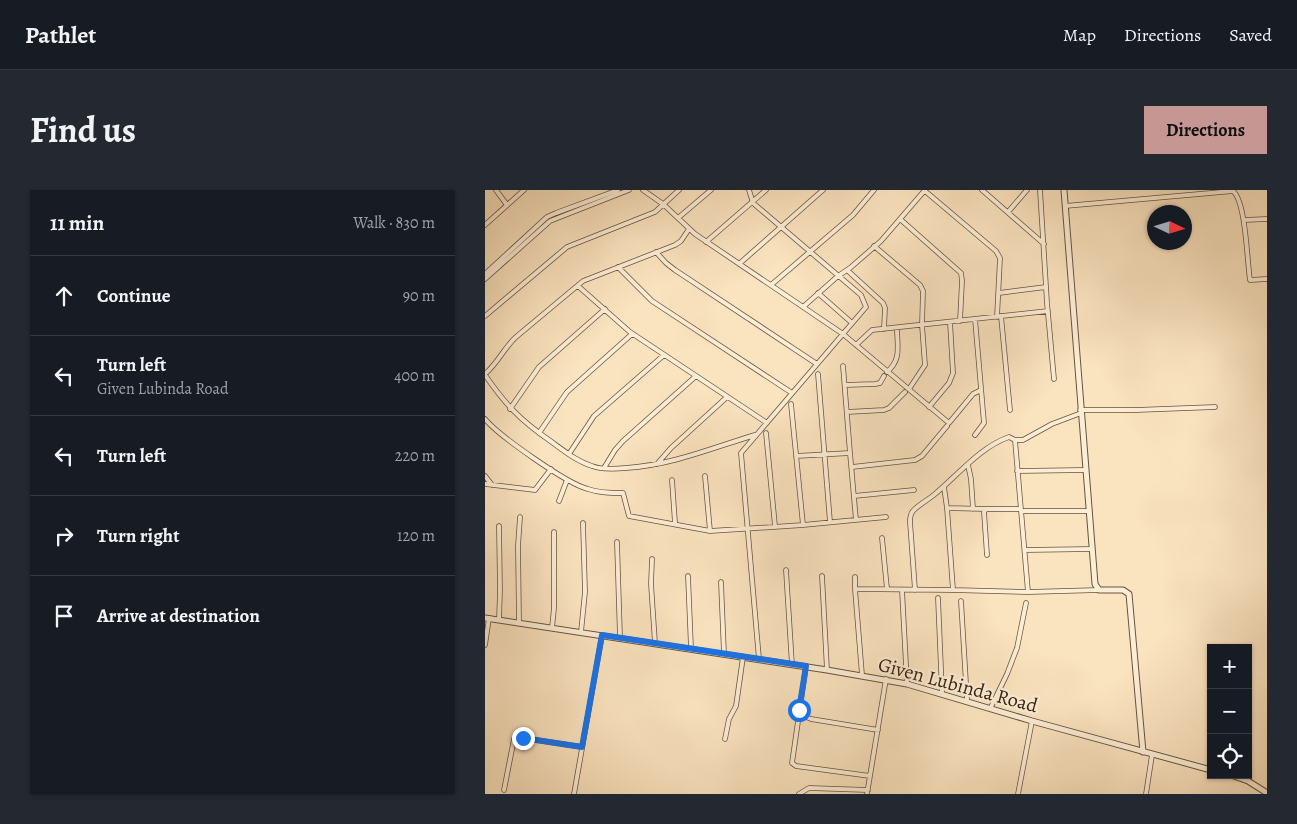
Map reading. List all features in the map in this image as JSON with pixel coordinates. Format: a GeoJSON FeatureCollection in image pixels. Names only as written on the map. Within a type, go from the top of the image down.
{"type":"FeatureCollection","features":[{"type":"Feature","properties":{"kind":"street"},"geometry":{"type":"LineString","coordinates":[[496,190],[507,204]]}},
{"type":"Feature","properties":{"kind":"street"},"geometry":{"type":"LineString","coordinates":[[485,225],[524,190]]}},
{"type":"Feature","properties":{"kind":"street"},"geometry":{"type":"LineString","coordinates":[[485,274],[547,218],[618,190]]}},
{"type":"Feature","properties":{"kind":"street"},"geometry":{"type":"LineString","coordinates":[[485,280],[550,221],[629,190]]}},
{"type":"Feature","properties":{"kind":"street"},"geometry":{"type":"LineString","coordinates":[[643,190],[663,204],[689,229],[706,242],[843,334],[886,374],[949,423],[973,394],[981,390]]}},
{"type":"Feature","properties":{"kind":"street"},"geometry":{"type":"LineString","coordinates":[[485,316],[567,247],[655,212],[679,190]]}},
{"type":"Feature","properties":{"kind":"street"},"geometry":{"type":"LineString","coordinates":[[678,218],[711,190]]}},
{"type":"Feature","properties":{"kind":"street"},"geometry":{"type":"LineString","coordinates":[[749,190],[753,201],[861,295],[866,307],[741,453],[759,659]]}},
{"type":"Feature","properties":{"kind":"street"},"geometry":{"type":"LineString","coordinates":[[706,242],[766,190]]}},
{"type":"Feature","properties":{"kind":"street"},"geometry":{"type":"LineString","coordinates":[[739,264],[823,190]]}},
{"type":"Feature","properties":{"kind":"street"},"geometry":{"type":"LineString","coordinates":[[771,285],[853,215],[874,190]]}},
{"type":"Feature","properties":{"kind":"street"},"geometry":{"type":"LineString","coordinates":[[803,307],[874,246],[925,190],[996,251],[1000,258],[999,317],[1009,410]]}},
{"type":"Feature","properties":{"kind":"street"},"geometry":{"type":"LineString","coordinates":[[982,190],[1044,244]]}},
{"type":"Feature","properties":{"kind":"street"},"geometry":{"type":"LineString","coordinates":[[1008,212],[1027,190]]}},
{"type":"Feature","properties":{"kind":"street"},"geometry":{"type":"LineString","coordinates":[[1040,190],[1054,379]]}},
{"type":"Feature","properties":{"kind":"street"},"geometry":{"type":"LineString","coordinates":[[1064,190],[1080,412],[1096,589]]}},
{"type":"Feature","properties":{"kind":"street"},"geometry":{"type":"LineString","coordinates":[[1065,206],[1233,191],[1238,197],[1244,220],[1250,280],[1267,278]]}},
{"type":"Feature","properties":{"kind":"street"},"geometry":{"type":"LineString","coordinates":[[900,219],[961,273],[960,321]]}},
{"type":"Feature","properties":{"kind":"street"},"geometry":{"type":"LineString","coordinates":[[1244,220],[1267,219]]}},
{"type":"Feature","properties":{"kind":"street"},"geometry":{"type":"LineString","coordinates":[[689,229],[681,241],[591,277],[578,286],[508,344],[493,367],[485,374],[510,409],[539,433],[592,467],[647,467],[703,453],[758,434]]}},
{"type":"Feature","properties":{"kind":"street"},"geometry":{"type":"LineString","coordinates":[[847,412],[884,410],[889,408],[907,391],[925,365],[922,325],[923,297],[920,285],[874,246]]}},
{"type":"Feature","properties":{"kind":"street"},"geometry":{"type":"LineString","coordinates":[[656,252],[675,270],[817,364]]}},
{"type":"Feature","properties":{"kind":"street"},"geometry":{"type":"LineString","coordinates":[[618,267],[652,301],[792,393]]}},
{"type":"Feature","properties":{"kind":"street"},"geometry":{"type":"LineString","coordinates":[[847,270],[883,302],[885,308],[885,329]]}},
{"type":"Feature","properties":{"kind":"street"},"geometry":{"type":"LineString","coordinates":[[578,286],[633,334],[767,423]]}},
{"type":"Feature","properties":{"kind":"street"},"geometry":{"type":"LineString","coordinates":[[999,293],[1046,287]]}},
{"type":"Feature","properties":{"kind":"street"},"geometry":{"type":"LineString","coordinates":[[818,293],[852,323]]}},
{"type":"Feature","properties":{"kind":"street"},"geometry":{"type":"LineString","coordinates":[[510,409],[539,367],[605,309]]}},
{"type":"Feature","properties":{"kind":"street"},"geometry":{"type":"LineString","coordinates":[[856,345],[872,330],[1048,311]]}},
{"type":"Feature","properties":{"kind":"street"},"geometry":{"type":"LineString","coordinates":[[975,319],[984,422],[975,435]]}},
{"type":"Feature","properties":{"kind":"street"},"geometry":{"type":"LineString","coordinates":[[929,406],[949,383],[953,373],[950,322]]}},
{"type":"Feature","properties":{"kind":"street"},"geometry":{"type":"LineString","coordinates":[[845,385],[875,384],[880,382],[894,366],[898,358],[897,328]]}},
{"type":"Feature","properties":{"kind":"street"},"geometry":{"type":"LineString","coordinates":[[539,433],[567,392],[633,334]]}},
{"type":"Feature","properties":{"kind":"street"},"geometry":{"type":"LineString","coordinates":[[569,454],[595,416],[664,355]]}},
{"type":"Feature","properties":{"kind":"street"},"geometry":{"type":"LineString","coordinates":[[843,366],[856,520]]}},
{"type":"Feature","properties":{"kind":"street"},"geometry":{"type":"LineString","coordinates":[[818,374],[830,522]]}},
{"type":"Feature","properties":{"kind":"street"},"geometry":{"type":"LineString","coordinates":[[604,468],[623,441],[696,376]]}},
{"type":"Feature","properties":{"kind":"street"},"geometry":{"type":"LineString","coordinates":[[657,464],[671,448],[727,397]]}},
{"type":"Feature","properties":{"kind":"street"},"geometry":{"type":"LineString","coordinates":[[791,404],[803,525]]}},
{"type":"Feature","properties":{"kind":"street"},"geometry":{"type":"LineString","coordinates":[[1016,442],[1080,412],[1215,407]]}},
{"type":"Feature","properties":{"kind":"street"},"geometry":{"type":"LineString","coordinates":[[485,418],[520,448],[567,480],[587,489],[623,493],[629,516],[710,531],[886,517]]}},
{"type":"Feature","properties":{"kind":"street"},"geometry":{"type":"LineString","coordinates":[[852,467],[915,460],[922,456],[947,426]]}},
{"type":"Feature","properties":{"kind":"street"},"geometry":{"type":"LineString","coordinates":[[767,433],[775,526]]}},
{"type":"Feature","properties":{"kind":"street"},"geometry":{"type":"LineString","coordinates":[[915,590],[911,514],[983,451],[1009,437],[1016,442]]}},
{"type":"Feature","properties":{"kind":"street"},"geometry":{"type":"LineString","coordinates":[[1016,442],[1028,592]]}},
{"type":"Feature","properties":{"kind":"street"},"geometry":{"type":"LineString","coordinates":[[796,456],[850,453]]}},
{"type":"Feature","properties":{"kind":"street"},"geometry":{"type":"LineString","coordinates":[[968,465],[971,478],[973,509]]}},
{"type":"Feature","properties":{"kind":"street"},"geometry":{"type":"LineString","coordinates":[[485,484],[535,490],[551,469]]}},
{"type":"Feature","properties":{"kind":"street"},"geometry":{"type":"LineString","coordinates":[[1017,470],[1085,470]]}},
{"type":"Feature","properties":{"kind":"street"},"geometry":{"type":"LineString","coordinates":[[485,476],[492,485]]}},
{"type":"Feature","properties":{"kind":"street"},"geometry":{"type":"LineString","coordinates":[[705,476],[710,531]]}},
{"type":"Feature","properties":{"kind":"street"},"geometry":{"type":"LineString","coordinates":[[559,501],[567,480]]}},
{"type":"Feature","properties":{"kind":"street"},"geometry":{"type":"LineString","coordinates":[[671,480],[675,523]]}},
{"type":"Feature","properties":{"kind":"street"},"geometry":{"type":"LineString","coordinates":[[943,486],[947,508],[953,590]]}},
{"type":"Feature","properties":{"kind":"street"},"geometry":{"type":"LineString","coordinates":[[854,496],[914,490]]}},
{"type":"Feature","properties":{"kind":"street"},"geometry":{"type":"LineString","coordinates":[[935,494],[946,499]]}},
{"type":"Feature","properties":{"kind":"street"},"geometry":{"type":"LineString","coordinates":[[947,508],[1089,511]]}},
{"type":"Feature","properties":{"kind":"street"},"geometry":{"type":"LineString","coordinates":[[986,509],[984,512],[987,555]]}},
{"type":"Feature","properties":{"kind":"street"},"geometry":{"type":"LineString","coordinates":[[519,622],[518,546],[520,517]]}},
{"type":"Feature","properties":{"kind":"street"},"geometry":{"type":"LineString","coordinates":[[581,632],[585,592],[583,523]]}},
{"type":"Feature","properties":{"kind":"street"},"geometry":{"type":"LineString","coordinates":[[499,526],[499,619]]}},
{"type":"Feature","properties":{"kind":"street"},"geometry":{"type":"LineString","coordinates":[[551,628],[554,608],[555,532]]}},
{"type":"Feature","properties":{"kind":"street"},"geometry":{"type":"LineString","coordinates":[[882,538],[887,589]]}},
{"type":"Feature","properties":{"kind":"street"},"geometry":{"type":"LineString","coordinates":[[617,542],[621,638]]}},
{"type":"Feature","properties":{"kind":"street"},"geometry":{"type":"LineString","coordinates":[[1025,550],[1092,549]]}},
{"type":"Feature","properties":{"kind":"street"},"geometry":{"type":"LineString","coordinates":[[652,560],[651,584],[655,643]]}},
{"type":"Feature","properties":{"kind":"street"},"geometry":{"type":"LineString","coordinates":[[786,570],[792,665]]}},
{"type":"Feature","properties":{"kind":"street"},"geometry":{"type":"LineString","coordinates":[[688,576],[691,648]]}},
{"type":"Feature","properties":{"kind":"street"},"geometry":{"type":"LineString","coordinates":[[822,576],[827,670]]}},
{"type":"Feature","properties":{"kind":"street"},"geometry":{"type":"LineString","coordinates":[[855,576],[862,675]]}},
{"type":"Feature","properties":{"kind":"street"},"geometry":{"type":"LineString","coordinates":[[721,582],[724,654]]}},
{"type":"Feature","properties":{"kind":"street"},"geometry":{"type":"LineString","coordinates":[[855,589],[1028,592],[1096,589],[1123,590],[1131,598],[1143,752]]}},
{"type":"Feature","properties":{"kind":"street"},"geometry":{"type":"LineString","coordinates":[[902,590],[907,684]]}},
{"type":"Feature","properties":{"kind":"street"},"geometry":{"type":"LineString","coordinates":[[938,598],[942,693]]}},
{"type":"Feature","properties":{"kind":"street"},"geometry":{"type":"LineString","coordinates":[[961,600],[967,700]]}},
{"type":"Feature","properties":{"kind":"street"},"geometry":{"type":"LineString","coordinates":[[991,707],[1017,648],[1026,603]]}},
{"type":"Feature","properties":{"kind":"street"},"geometry":{"type":"LineString","coordinates":[[485,645],[487,618]]}},
{"type":"Feature","properties":{"kind":"street","name":"Given Lubinda Road"},"geometry":{"type":"LineString","coordinates":[[487,618],[885,679],[942,693],[1032,721],[1207,769]]}},
{"type":"Feature","properties":{"kind":"street"},"geometry":{"type":"LineString","coordinates":[[573,794],[602,635]]}},
{"type":"Feature","properties":{"kind":"street"},"geometry":{"type":"LineString","coordinates":[[725,739],[729,719],[736,706],[743,657]]}},
{"type":"Feature","properties":{"kind":"street"},"geometry":{"type":"LineString","coordinates":[[806,666],[792,760],[794,764],[870,776]]}},
{"type":"Feature","properties":{"kind":"street"},"geometry":{"type":"LineString","coordinates":[[799,794],[809,788],[868,792],[885,679]]}},
{"type":"Feature","properties":{"kind":"street"},"geometry":{"type":"LineString","coordinates":[[799,714],[811,719],[878,730]]}},
{"type":"Feature","properties":{"kind":"street"},"geometry":{"type":"LineString","coordinates":[[1018,794],[1032,721]]}},
{"type":"Feature","properties":{"kind":"street"},"geometry":{"type":"LineString","coordinates":[[504,790],[514,738],[582,747]]}},
{"type":"Feature","properties":{"kind":"street"},"geometry":{"type":"LineString","coordinates":[[1146,794],[1152,755]]}},
{"type":"Feature","properties":{"kind":"street"},"geometry":{"type":"LineString","coordinates":[[1242,779],[1267,793]]}},
{"type":"Feature","properties":{"kind":"route"},"geometry":{"type":"LineString","coordinates":[[523,738],[582,747],[602,635],[806,666],[799,710]]}}]}
